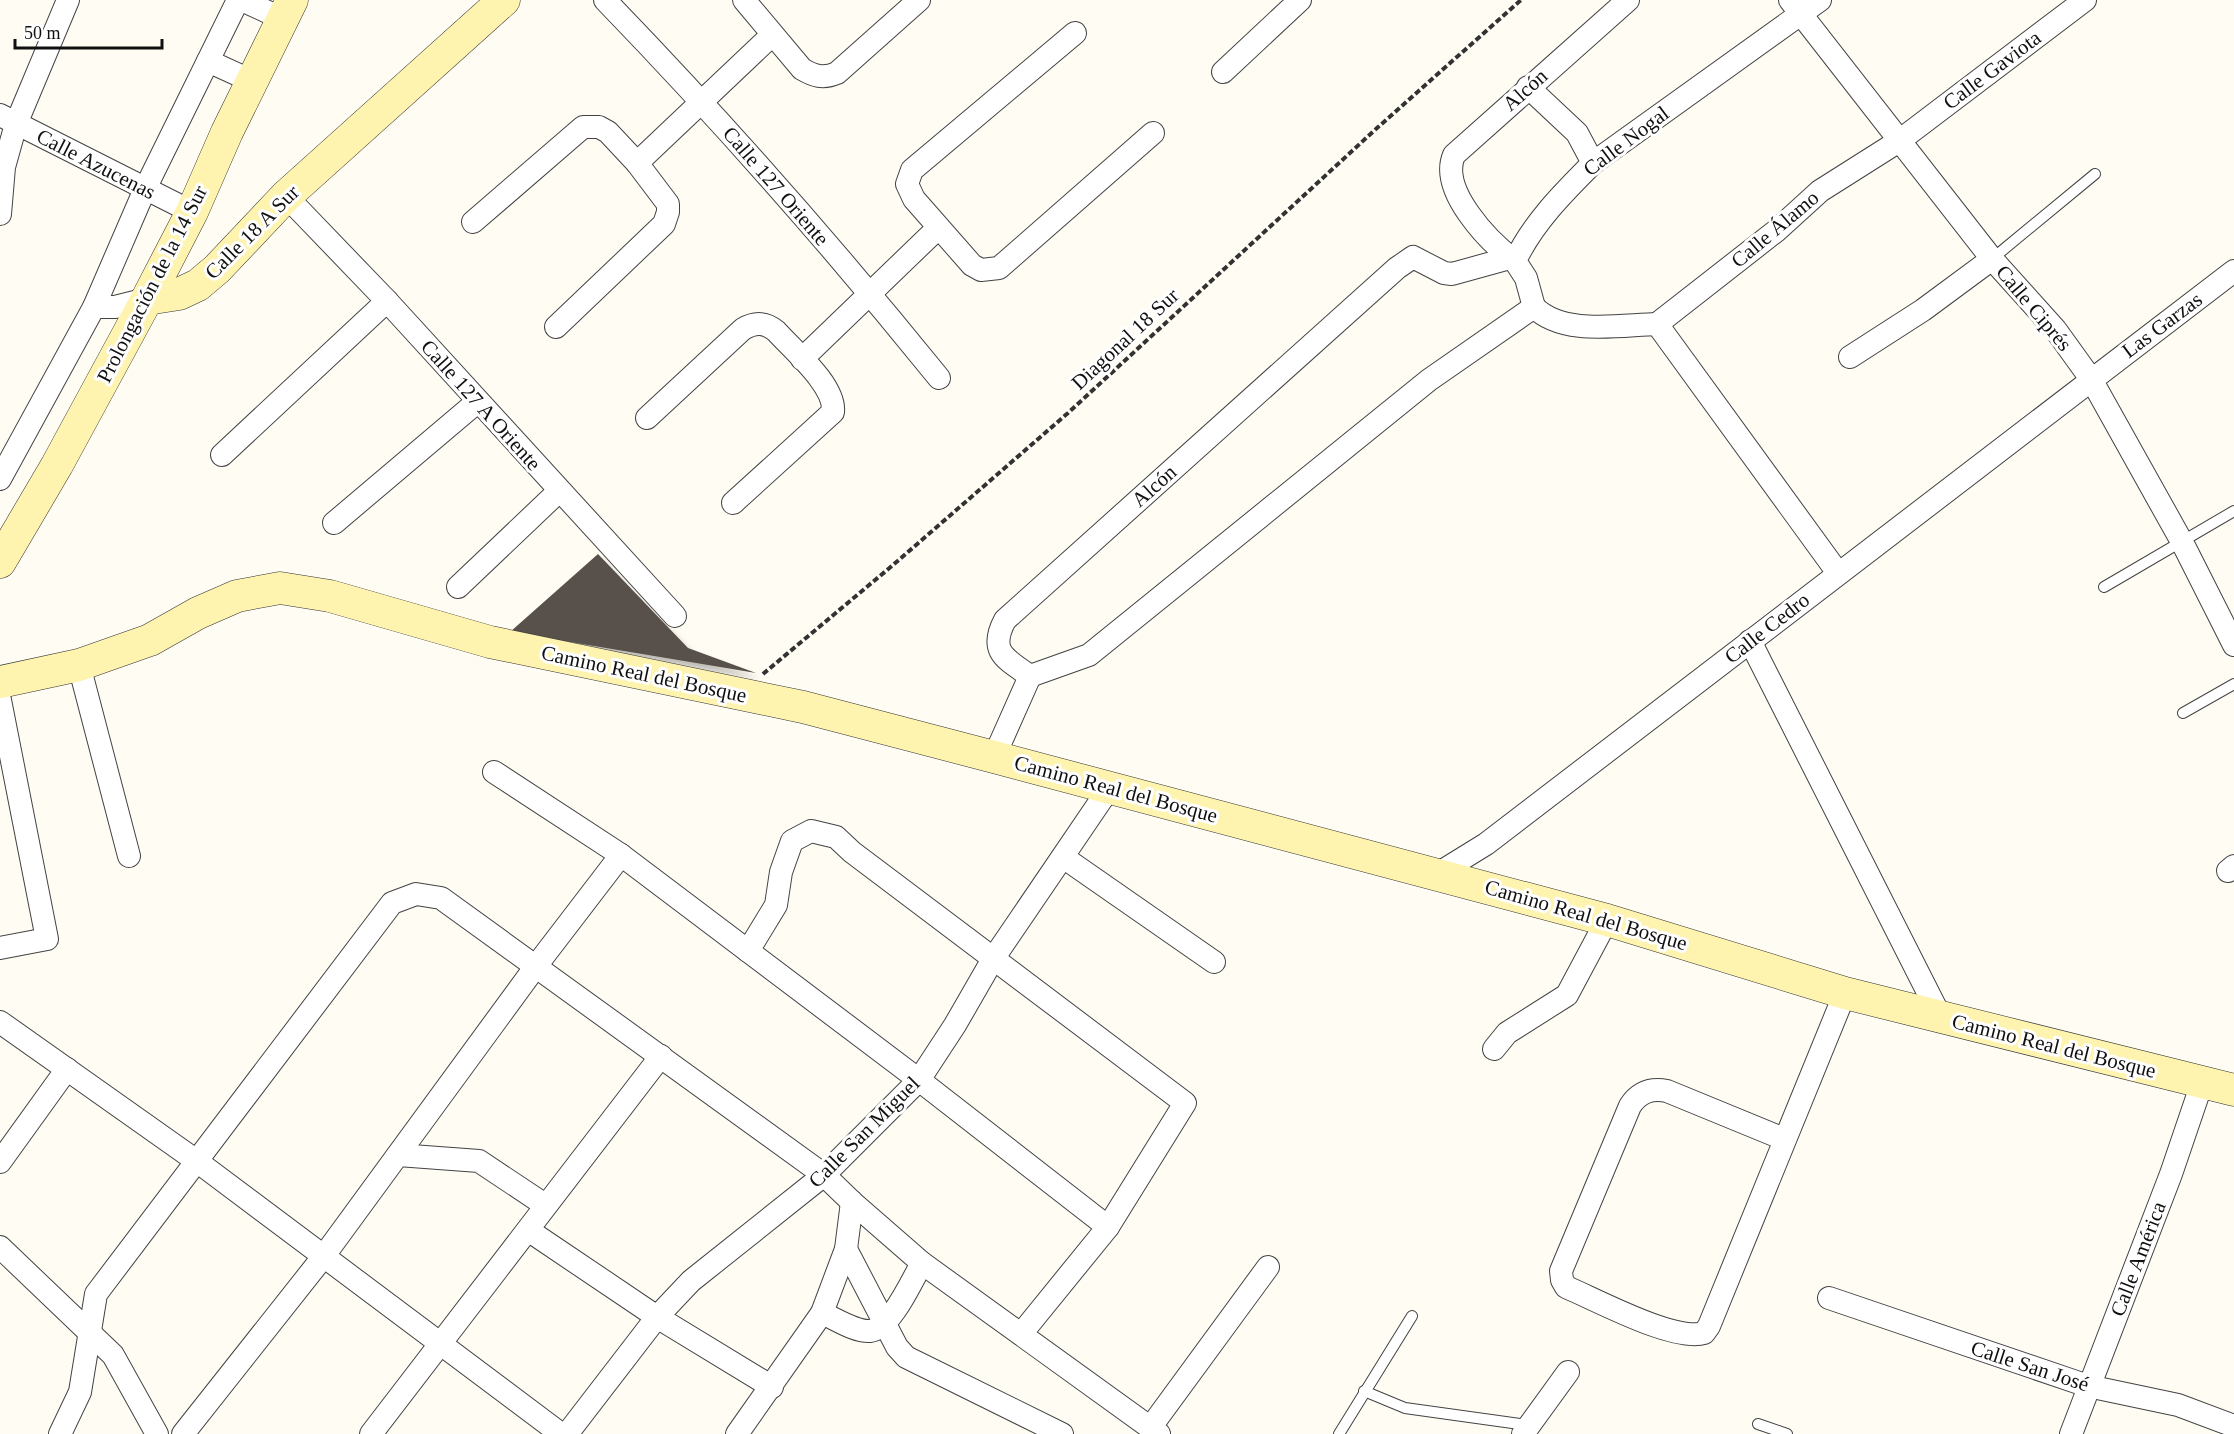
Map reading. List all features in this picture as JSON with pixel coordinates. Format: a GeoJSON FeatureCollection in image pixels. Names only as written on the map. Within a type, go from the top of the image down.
{"type":"FeatureCollection","features":[{"type":"Feature","properties":{"kind":"street"},"geometry":{"type":"LineString","coordinates":[[0,214],[8,119],[68,0]]}},
{"type":"Feature","properties":{"kind":"street"},"geometry":{"type":"LineString","coordinates":[[0,479],[94,307],[145,189],[240,0],[289,10]]}},
{"type":"Feature","properties":{"kind":"street","name":"Calle 18 A Sur"},"geometry":{"type":"LineString","coordinates":[[94,307],[115,307],[147,298],[179,294],[198,285],[217,269],[286,196],[504,0]]}},
{"type":"Feature","properties":{"kind":"street","name":"Calle 127 Oriente"},"geometry":{"type":"LineString","coordinates":[[605,0],[703,102],[870,294],[939,378]]}},
{"type":"Feature","properties":{"kind":"street"},"geometry":{"type":"LineString","coordinates":[[744,0],[771,36],[802,69],[813,75],[827,77],[837,73],[918,0]]}},
{"type":"Feature","properties":{"kind":"street"},"geometry":{"type":"LineString","coordinates":[[1223,72],[1300,0]]}},
{"type":"Feature","properties":{"kind":"street","name":"Alcón"},"geometry":{"type":"LineString","coordinates":[[1512,260],[1493,245],[1456,193],[1450,174],[1454,154],[1628,0]]}},
{"type":"Feature","properties":{"kind":"street","name":"Calle Nogal"},"geometry":{"type":"LineString","coordinates":[[1512,260],[1535,225],[1593,163],[1796,7],[1820,0]]}},
{"type":"Feature","properties":{"kind":"street","name":"Calle Gaviota"},"geometry":{"type":"LineString","coordinates":[[1899,141],[2085,0]]}},
{"type":"Feature","properties":{"kind":"street","name":"Calle Ciprés"},"geometry":{"type":"LineString","coordinates":[[1796,7],[1992,259],[2055,329],[2091,379],[2181,542],[2234,645]]}},
{"type":"Feature","properties":{"kind":"street","name":"Prolongación de la 14 Sur"},"geometry":{"type":"LineString","coordinates":[[0,562],[57,465],[147,298],[192,212],[227,132],[289,10]]}},
{"type":"Feature","properties":{"kind":"street"},"geometry":{"type":"LineString","coordinates":[[1076,33],[912,170],[907,184],[909,191],[972,265],[981,270],[999,268],[1153,133]]}},
{"type":"Feature","properties":{"kind":"street"},"geometry":{"type":"LineString","coordinates":[[637,163],[771,36]]}},
{"type":"Feature","properties":{"kind":"street"},"geometry":{"type":"LineString","coordinates":[[208,62],[254,82]]}},
{"type":"Feature","properties":{"kind":"street"},"geometry":{"type":"LineString","coordinates":[[1528,87],[1577,133],[1593,163]]}},
{"type":"Feature","properties":{"kind":"street","name":"Calle Azucenas"},"geometry":{"type":"LineString","coordinates":[[8,119],[192,212]]}},
{"type":"Feature","properties":{"kind":"street"},"geometry":{"type":"LineString","coordinates":[[473,222],[583,127],[599,127],[608,132],[637,163],[668,204],[664,224],[556,327]]}},
{"type":"Feature","properties":{"kind":"street","name":"Calle Álamo"},"geometry":{"type":"LineString","coordinates":[[1657,324],[1776,231],[1820,191],[1899,141]]}},
{"type":"Feature","properties":{"kind":"street","name":"Calle 127 A Oriente"},"geometry":{"type":"LineString","coordinates":[[286,196],[387,301],[675,616]]}},
{"type":"Feature","properties":{"kind":"street"},"geometry":{"type":"LineString","coordinates":[[802,359],[939,228]]}},
{"type":"Feature","properties":{"kind":"street","name":"Alcón"},"geometry":{"type":"LineString","coordinates":[[1030,676],[1003,657],[998,646],[998,633],[1005,620],[1396,268],[1413,257],[1428,262],[1444,273],[1452,274],[1512,260]]}},
{"type":"Feature","properties":{"kind":"street"},"geometry":{"type":"LineString","coordinates":[[1850,357],[1923,310],[1992,259]]}},
{"type":"Feature","properties":{"kind":"street"},"geometry":{"type":"LineString","coordinates":[[1512,260],[1526,278],[1534,307],[1543,316],[1578,325],[1657,324],[1838,573]]}},
{"type":"Feature","properties":{"kind":"street","name":"Las Garzas"},"geometry":{"type":"LineString","coordinates":[[2091,379],[2234,271]]}},
{"type":"Feature","properties":{"kind":"street"},"geometry":{"type":"LineString","coordinates":[[222,455],[387,301]]}},
{"type":"Feature","properties":{"kind":"street"},"geometry":{"type":"LineString","coordinates":[[994,757],[1030,676],[1089,655],[1429,380],[1534,307]]}},
{"type":"Feature","properties":{"kind":"street"},"geometry":{"type":"LineString","coordinates":[[647,418],[751,324],[768,325],[802,359],[828,390],[832,398],[833,412],[830,419],[733,503]]}},
{"type":"Feature","properties":{"kind":"street","name":"Calle Cedro"},"geometry":{"type":"LineString","coordinates":[[1439,873],[1486,844],[2091,379]]}},
{"type":"Feature","properties":{"kind":"street"},"geometry":{"type":"LineString","coordinates":[[334,523],[477,402]]}},
{"type":"Feature","properties":{"kind":"street"},"geometry":{"type":"LineString","coordinates":[[458,588],[559,491]]}},
{"type":"Feature","properties":{"kind":"street","name":"Camino Real del Bosque"},"geometry":{"type":"LineString","coordinates":[[0,682],[79,664],[150,640],[198,613],[237,597],[280,588],[330,596],[490,642],[803,707],[1439,873],[1607,920],[1845,993],[2234,1090]]}},
{"type":"Feature","properties":{"kind":"street"},"geometry":{"type":"LineString","coordinates":[[1750,641],[1941,1018]]}},
{"type":"Feature","properties":{"kind":"street"},"geometry":{"type":"LineString","coordinates":[[79,664],[129,856]]}},
{"type":"Feature","properties":{"kind":"street"},"geometry":{"type":"LineString","coordinates":[[0,700],[2,724],[47,939],[0,948]]}},
{"type":"Feature","properties":{"kind":"street"},"geometry":{"type":"LineString","coordinates":[[494,772],[621,855],[919,1080],[1108,1227]]}},
{"type":"Feature","properties":{"kind":"street","name":"Calle San Miguel"},"geometry":{"type":"LineString","coordinates":[[567,1434],[657,1317],[691,1281],[824,1175],[919,1080],[956,1025],[993,959],[1110,787]]}},
{"type":"Feature","properties":{"kind":"street"},"geometry":{"type":"LineString","coordinates":[[748,951],[776,905],[782,872],[792,841],[811,831],[836,837],[852,852],[1185,1103],[1108,1227],[1021,1334]]}},
{"type":"Feature","properties":{"kind":"street"},"geometry":{"type":"LineString","coordinates":[[183,1434],[323,1257],[536,966],[621,855]]}},
{"type":"Feature","properties":{"kind":"street"},"geometry":{"type":"LineString","coordinates":[[1063,857],[1215,962]]}},
{"type":"Feature","properties":{"kind":"street"},"geometry":{"type":"LineString","coordinates":[[60,1434],[80,1392],[96,1294],[392,903],[416,894],[441,898],[661,1056],[824,1175],[852,1203],[922,1263],[1154,1431],[1268,1267]]}},
{"type":"Feature","properties":{"kind":"street"},"geometry":{"type":"LineString","coordinates":[[1494,1049],[1507,1033],[1567,994],[1607,920]]}},
{"type":"Feature","properties":{"kind":"street"},"geometry":{"type":"LineString","coordinates":[[1784,1139],[1667,1091],[1656,1089],[1637,1095],[1630,1106],[1562,1271],[1562,1280],[1566,1287],[1683,1335],[1704,1333],[1709,1326],[1845,993]]}},
{"type":"Feature","properties":{"kind":"street"},"geometry":{"type":"LineString","coordinates":[[0,1022],[198,1162],[561,1434]]}},
{"type":"Feature","properties":{"kind":"street"},"geometry":{"type":"LineString","coordinates":[[371,1434],[661,1056]]}},
{"type":"Feature","properties":{"kind":"street"},"geometry":{"type":"LineString","coordinates":[[0,1162],[67,1069]]}},
{"type":"Feature","properties":{"kind":"street","name":"Calle América"},"geometry":{"type":"LineString","coordinates":[[2071,1434],[2171,1174],[2202,1083]]}},
{"type":"Feature","properties":{"kind":"street"},"geometry":{"type":"LineString","coordinates":[[398,1155],[479,1161],[545,1205]]}},
{"type":"Feature","properties":{"kind":"street"},"geometry":{"type":"LineString","coordinates":[[737,1434],[822,1313],[846,1249],[852,1203]]}},
{"type":"Feature","properties":{"kind":"street"},"geometry":{"type":"LineString","coordinates":[[528,1230],[657,1317],[772,1387]]}},
{"type":"Feature","properties":{"kind":"street"},"geometry":{"type":"LineString","coordinates":[[0,1247],[113,1355],[157,1434]]}},
{"type":"Feature","properties":{"kind":"street"},"geometry":{"type":"LineString","coordinates":[[846,1249],[897,1347],[906,1357],[1062,1434]]}},
{"type":"Feature","properties":{"kind":"street"},"geometry":{"type":"LineString","coordinates":[[822,1313],[870,1331],[887,1324],[922,1263]]}},
{"type":"Feature","properties":{"kind":"street","name":"Calle San José"},"geometry":{"type":"LineString","coordinates":[[1828,1298],[2088,1386],[2178,1405],[2234,1426]]}},
{"type":"Feature","properties":{"kind":"street"},"geometry":{"type":"LineString","coordinates":[[1525,1430],[1568,1372]]}},
{"type":"Feature","properties":{"kind":"lane"},"geometry":{"type":"LineString","coordinates":[[1992,259],[2095,174]]}},
{"type":"Feature","properties":{"kind":"lane"},"geometry":{"type":"LineString","coordinates":[[2104,587],[2234,511]]}},
{"type":"Feature","properties":{"kind":"lane"},"geometry":{"type":"LineString","coordinates":[[2183,713],[2234,684]]}},
{"type":"Feature","properties":{"kind":"lane"},"geometry":{"type":"LineString","coordinates":[[1339,1434],[1412,1316]]}},
{"type":"Feature","properties":{"kind":"lane"},"geometry":{"type":"LineString","coordinates":[[1364,1391],[1405,1408],[1525,1430]]}},
{"type":"Feature","properties":{"kind":"lane"},"geometry":{"type":"LineString","coordinates":[[1758,1424],[1787,1434]]}},
{"type":"Feature","properties":{"kind":"path","name":"Diagonal 18 Sur"},"geometry":{"type":"LineString","coordinates":[[747,696],[762,674],[893,565],[1068,413],[1361,142],[1521,0]]}},
{"type":"Feature","properties":{"kind":"building"},"geometry":{"type":"Polygon","coordinates":[[[598,554],[688,648],[756,673],[510,632],[598,554]]]}}]}
